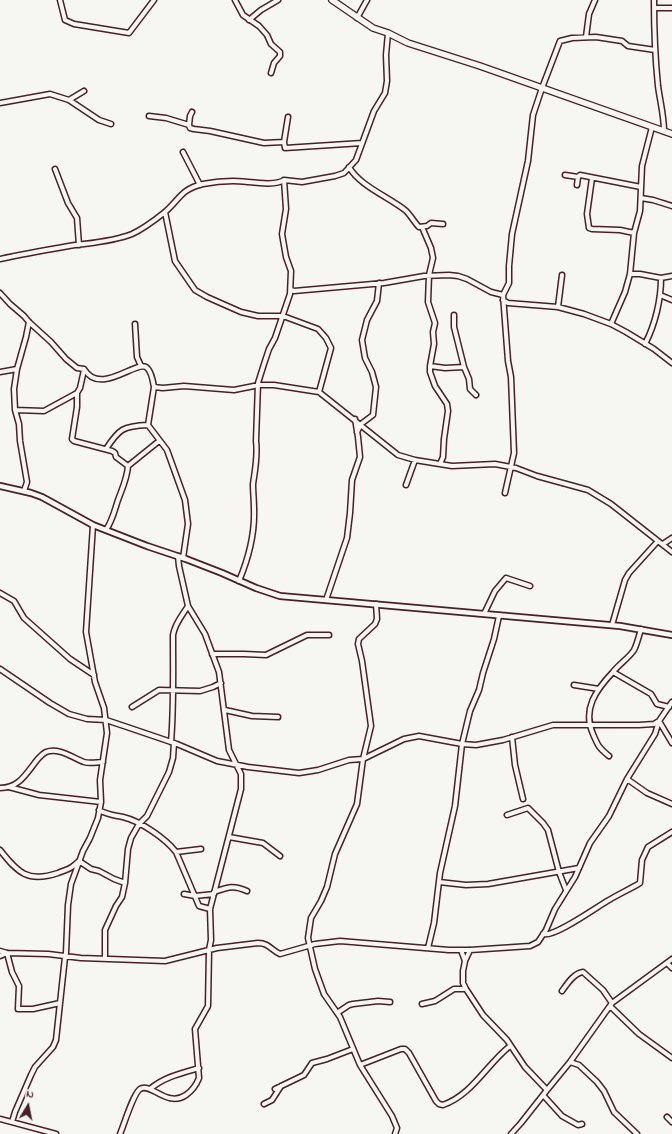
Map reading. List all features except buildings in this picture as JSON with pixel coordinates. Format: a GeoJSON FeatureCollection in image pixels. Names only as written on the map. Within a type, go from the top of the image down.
{"type":"FeatureCollection","features":[{"type":"Feature","properties":{"kind":"main road"},"geometry":{"type":"LineString","coordinates":[[332,0],[373,28],[388,33],[408,43],[480,66],[672,134]]}},
{"type":"Feature","properties":{"kind":"street"},"geometry":{"type":"LineString","coordinates":[[60,0],[65,20],[74,24],[129,33],[154,0]]}},
{"type":"Feature","properties":{"kind":"street"},"geometry":{"type":"LineString","coordinates":[[235,0],[243,15],[258,26],[280,52],[280,56],[274,63],[271,73]]}},
{"type":"Feature","properties":{"kind":"street"},"geometry":{"type":"LineString","coordinates":[[249,20],[261,10],[278,0]]}},
{"type":"Feature","properties":{"kind":"street"},"geometry":{"type":"LineString","coordinates":[[357,18],[367,0]]}},
{"type":"Feature","properties":{"kind":"street"},"geometry":{"type":"LineString","coordinates":[[586,37],[589,14],[596,0]]}},
{"type":"Feature","properties":{"kind":"street"},"geometry":{"type":"LineString","coordinates":[[654,0],[654,30],[658,89],[664,122],[664,131]]}},
{"type":"Feature","properties":{"kind":"street"},"geometry":{"type":"LineString","coordinates":[[654,8],[672,8]]}},
{"type":"Feature","properties":{"kind":"street"},"geometry":{"type":"LineString","coordinates":[[0,259],[24,253],[101,242],[131,234],[149,224],[165,212],[183,192],[191,187],[217,182],[234,181],[256,183],[280,182],[284,180],[302,182],[344,173],[356,160],[374,111],[385,93],[387,81],[386,55],[388,33]]}},
{"type":"Feature","properties":{"kind":"street"},"geometry":{"type":"LineString","coordinates":[[506,493],[514,453],[512,406],[503,297],[509,283],[512,234],[528,161],[533,115],[542,88],[560,42],[572,38],[596,37],[622,41],[628,46],[656,50]]}},
{"type":"Feature","properties":{"kind":"street"},"geometry":{"type":"LineString","coordinates":[[69,100],[84,91]]}},
{"type":"Feature","properties":{"kind":"street"},"geometry":{"type":"LineString","coordinates":[[0,103],[7,100],[50,94],[69,100],[99,120],[111,124]]}},
{"type":"Feature","properties":{"kind":"street"},"geometry":{"type":"LineString","coordinates":[[189,125],[192,112]]}},
{"type":"Feature","properties":{"kind":"street"},"geometry":{"type":"LineString","coordinates":[[149,116],[166,118],[189,125],[190,128],[194,129],[264,143],[284,142]]}},
{"type":"Feature","properties":{"kind":"street"},"geometry":{"type":"LineString","coordinates":[[288,117],[284,142],[285,148],[362,142]]}},
{"type":"Feature","properties":{"kind":"street"},"geometry":{"type":"LineString","coordinates":[[611,324],[625,292],[630,274],[634,233],[640,211],[642,166],[652,127]]}},
{"type":"Feature","properties":{"kind":"street"},"geometry":{"type":"LineString","coordinates":[[183,152],[200,185]]}},
{"type":"Feature","properties":{"kind":"street"},"geometry":{"type":"LineString","coordinates":[[349,167],[353,175],[360,181],[407,211],[419,227],[427,226],[431,223],[443,224]]}},
{"type":"Feature","properties":{"kind":"street"},"geometry":{"type":"LineString","coordinates":[[54,169],[68,203],[77,218],[79,245]]}},
{"type":"Feature","properties":{"kind":"street"},"geometry":{"type":"LineString","coordinates":[[565,174],[578,177],[580,175],[641,187]]}},
{"type":"Feature","properties":{"kind":"street"},"geometry":{"type":"LineString","coordinates":[[577,186],[578,177]]}},
{"type":"Feature","properties":{"kind":"street"},"geometry":{"type":"LineString","coordinates":[[592,178],[587,214],[589,228],[620,230],[634,233]]}},
{"type":"Feature","properties":{"kind":"street"},"geometry":{"type":"LineString","coordinates":[[239,581],[252,543],[254,528],[253,485],[257,451],[258,383],[292,292],[292,271],[286,257],[282,234],[286,209],[284,180]]}},
{"type":"Feature","properties":{"kind":"street"},"geometry":{"type":"LineString","coordinates":[[641,198],[672,206]]}},
{"type":"Feature","properties":{"kind":"street"},"geometry":{"type":"LineString","coordinates":[[165,212],[175,261],[194,290],[241,312],[258,316],[283,316],[318,329],[326,338],[331,348],[319,392]]}},
{"type":"Feature","properties":{"kind":"street"},"geometry":{"type":"LineString","coordinates":[[422,227],[431,248],[432,258],[429,276],[428,302],[435,323],[430,372],[435,386],[447,404],[448,411],[443,457],[440,464]]}},
{"type":"Feature","properties":{"kind":"street"},"geometry":{"type":"LineString","coordinates":[[630,274],[640,274],[662,278],[672,276]]}},
{"type":"Feature","properties":{"kind":"street"},"geometry":{"type":"LineString","coordinates":[[558,307],[562,275]]}},
{"type":"Feature","properties":{"kind":"street"},"geometry":{"type":"LineString","coordinates":[[292,292],[379,283],[407,278],[458,276],[503,297],[508,303],[558,307],[584,314],[611,324],[654,349],[672,363]]}},
{"type":"Feature","properties":{"kind":"street"},"geometry":{"type":"LineString","coordinates":[[645,344],[652,330],[660,295],[662,278]]}},
{"type":"Feature","properties":{"kind":"street"},"geometry":{"type":"LineString","coordinates":[[358,432],[361,424],[373,414],[376,387],[372,372],[365,358],[362,340],[367,320],[377,301],[379,283]]}},
{"type":"Feature","properties":{"kind":"street"},"geometry":{"type":"LineString","coordinates":[[0,293],[51,342],[66,359],[78,368],[84,369],[87,374],[95,378],[106,379],[141,366],[146,367],[149,371],[154,387],[148,425],[158,441],[166,450],[185,500],[188,524],[178,566],[188,606],[205,634],[219,672],[229,750],[241,774],[241,789],[210,909],[211,940],[209,950],[208,1006],[195,1029],[199,1068],[197,1085],[183,1097],[176,1098],[164,1097],[145,1087],[138,1091],[120,1134]]}},
{"type":"Feature","properties":{"kind":"street"},"geometry":{"type":"LineString","coordinates":[[660,295],[672,300]]}},
{"type":"Feature","properties":{"kind":"street"},"geometry":{"type":"LineString","coordinates":[[504,307],[508,303]]}},
{"type":"Feature","properties":{"kind":"street"},"geometry":{"type":"LineString","coordinates":[[454,315],[454,327],[464,367],[469,379],[470,390],[476,395]]}},
{"type":"Feature","properties":{"kind":"street"},"geometry":{"type":"LineString","coordinates":[[24,491],[27,482],[20,441],[14,389],[17,369],[29,322]]}},
{"type":"Feature","properties":{"kind":"street"},"geometry":{"type":"LineString","coordinates":[[135,324],[137,357],[141,366]]}},
{"type":"Feature","properties":{"kind":"street"},"geometry":{"type":"LineString","coordinates":[[430,366],[444,368],[464,367]]}},
{"type":"Feature","properties":{"kind":"street"},"geometry":{"type":"LineString","coordinates":[[0,372],[17,369]]}},
{"type":"Feature","properties":{"kind":"street"},"geometry":{"type":"LineString","coordinates":[[84,369],[80,388],[77,393],[77,408],[72,439],[74,441],[106,449],[115,453],[116,457],[128,466]]}},
{"type":"Feature","properties":{"kind":"street"},"geometry":{"type":"LineString","coordinates":[[154,387],[163,388],[184,386],[234,390],[259,385],[274,385],[319,392],[355,419],[398,455],[414,460],[457,466],[469,464],[495,464],[512,467],[594,493],[611,504],[657,542],[663,544],[672,552]]}},
{"type":"Feature","properties":{"kind":"street"},"geometry":{"type":"LineString","coordinates":[[16,410],[44,411],[77,393]]}},
{"type":"Feature","properties":{"kind":"street"},"geometry":{"type":"LineString","coordinates":[[326,600],[347,538],[352,480],[360,457],[358,432],[355,419]]}},
{"type":"Feature","properties":{"kind":"street"},"geometry":{"type":"LineString","coordinates":[[106,449],[118,432],[131,426],[148,425]]}},
{"type":"Feature","properties":{"kind":"street"},"geometry":{"type":"LineString","coordinates":[[106,530],[114,514],[124,487],[128,466],[158,441]]}},
{"type":"Feature","properties":{"kind":"street"},"geometry":{"type":"LineString","coordinates":[[406,485],[414,460]]}},
{"type":"Feature","properties":{"kind":"street"},"geometry":{"type":"LineString","coordinates":[[0,486],[24,491],[42,497],[93,525],[280,596],[612,625],[672,635]]}},
{"type":"Feature","properties":{"kind":"street"},"geometry":{"type":"LineString","coordinates":[[12,1122],[35,1067],[53,1047],[56,1040],[64,957],[66,953],[68,905],[71,884],[94,827],[101,802],[100,790],[107,733],[106,720],[104,708],[95,682],[86,632],[93,525]]}},
{"type":"Feature","properties":{"kind":"street"},"geometry":{"type":"LineString","coordinates":[[663,544],[672,538]]}},
{"type":"Feature","properties":{"kind":"street"},"geometry":{"type":"LineString","coordinates":[[612,625],[625,580],[629,573],[657,542]]}},
{"type":"Feature","properties":{"kind":"street"},"geometry":{"type":"LineString","coordinates":[[484,614],[489,601],[506,578],[530,586]]}},
{"type":"Feature","properties":{"kind":"street"},"geometry":{"type":"LineString","coordinates":[[0,593],[14,601],[24,618],[70,659],[94,675]]}},
{"type":"Feature","properties":{"kind":"street"},"geometry":{"type":"LineString","coordinates":[[376,604],[377,620],[375,624],[359,639],[358,644],[362,661],[371,726],[363,759],[357,804],[334,854],[331,872],[324,894],[312,918],[308,938],[319,983],[329,1002],[340,1016],[360,1065],[392,1116],[397,1128],[395,1134]]}},
{"type":"Feature","properties":{"kind":"street"},"geometry":{"type":"LineString","coordinates":[[105,959],[104,937],[106,926],[122,897],[125,883],[128,849],[131,838],[139,824],[147,816],[169,772],[174,758],[174,628],[188,606]]}},
{"type":"Feature","properties":{"kind":"street"},"geometry":{"type":"LineString","coordinates":[[428,948],[434,923],[439,882],[455,806],[462,744],[470,711],[479,690],[494,639],[499,616]]}},
{"type":"Feature","properties":{"kind":"street"},"geometry":{"type":"LineString","coordinates":[[608,756],[598,748],[589,725],[589,709],[599,688],[634,650],[641,629]]}},
{"type":"Feature","properties":{"kind":"street"},"geometry":{"type":"LineString","coordinates":[[212,654],[266,655],[307,635],[329,634]]}},
{"type":"Feature","properties":{"kind":"street"},"geometry":{"type":"LineString","coordinates":[[0,669],[69,714],[87,719],[106,720],[173,743],[217,761],[248,767],[299,772],[318,770],[349,760],[363,759],[404,739],[419,736],[462,744],[481,745],[552,725],[639,725],[654,724],[659,721]]}},
{"type":"Feature","properties":{"kind":"street"},"geometry":{"type":"LineString","coordinates":[[613,672],[651,694],[657,704],[669,707]]}},
{"type":"Feature","properties":{"kind":"street"},"geometry":{"type":"LineString","coordinates":[[132,707],[158,690],[200,691],[221,683]]}},
{"type":"Feature","properties":{"kind":"street"},"geometry":{"type":"LineString","coordinates":[[574,685],[599,688]]}},
{"type":"Feature","properties":{"kind":"street"},"geometry":{"type":"LineString","coordinates":[[0,951],[7,953],[64,957],[165,961],[238,944],[258,943],[263,943],[280,954],[310,945],[340,941],[461,950],[530,946],[538,942],[544,934],[555,909],[575,877],[590,843],[609,816],[627,779],[655,734],[659,721],[672,702]]}},
{"type":"Feature","properties":{"kind":"street"},"geometry":{"type":"LineString","coordinates":[[225,710],[252,716],[278,717]]}},
{"type":"Feature","properties":{"kind":"street"},"geometry":{"type":"LineString","coordinates":[[659,721],[672,743]]}},
{"type":"Feature","properties":{"kind":"street"},"geometry":{"type":"LineString","coordinates":[[512,737],[515,765],[523,799]]}},
{"type":"Feature","properties":{"kind":"street"},"geometry":{"type":"LineString","coordinates":[[16,787],[42,755],[47,752],[56,751],[85,762],[103,762]]}},
{"type":"Feature","properties":{"kind":"street"},"geometry":{"type":"LineString","coordinates":[[627,779],[647,793],[672,804]]}},
{"type":"Feature","properties":{"kind":"street"},"geometry":{"type":"LineString","coordinates":[[0,788],[6,789],[9,787],[16,787],[51,797],[101,802]]}},
{"type":"Feature","properties":{"kind":"street"},"geometry":{"type":"LineString","coordinates":[[507,815],[528,808],[543,823],[548,830],[559,872],[566,890]]}},
{"type":"Feature","properties":{"kind":"street"},"geometry":{"type":"LineString","coordinates":[[99,810],[106,814],[123,817],[139,824],[165,841],[176,852],[199,906],[210,909]]}},
{"type":"Feature","properties":{"kind":"street"},"geometry":{"type":"LineString","coordinates":[[544,934],[550,934],[577,920],[640,883],[642,860],[648,847],[672,832]]}},
{"type":"Feature","properties":{"kind":"street"},"geometry":{"type":"LineString","coordinates":[[229,838],[263,843],[280,856]]}},
{"type":"Feature","properties":{"kind":"street"},"geometry":{"type":"LineString","coordinates":[[176,852],[201,849]]}},
{"type":"Feature","properties":{"kind":"street"},"geometry":{"type":"LineString","coordinates":[[0,850],[11,864],[22,873],[39,878],[71,869],[79,861]]}},
{"type":"Feature","properties":{"kind":"street"},"geometry":{"type":"LineString","coordinates":[[79,861],[91,869],[125,883]]}},
{"type":"Feature","properties":{"kind":"street"},"geometry":{"type":"LineString","coordinates":[[439,882],[466,885],[488,884],[579,868]]}},
{"type":"Feature","properties":{"kind":"street"},"geometry":{"type":"LineString","coordinates":[[184,894],[195,896],[237,887],[247,891]]}},
{"type":"Feature","properties":{"kind":"street"},"geometry":{"type":"LineString","coordinates":[[461,950],[465,961]]}},
{"type":"Feature","properties":{"kind":"street"},"geometry":{"type":"LineString","coordinates":[[470,950],[465,961],[463,971],[463,983],[466,989],[475,1005],[491,1025],[507,1040],[524,1067],[547,1090]]}},
{"type":"Feature","properties":{"kind":"street"},"geometry":{"type":"LineString","coordinates":[[0,956],[7,953]]}},
{"type":"Feature","properties":{"kind":"street"},"geometry":{"type":"LineString","coordinates":[[7,953],[12,972],[19,986],[18,1009],[33,1009],[60,1003]]}},
{"type":"Feature","properties":{"kind":"street"},"geometry":{"type":"LineString","coordinates":[[511,1134],[522,1123],[570,1062],[612,1005],[672,959]]}},
{"type":"Feature","properties":{"kind":"street"},"geometry":{"type":"LineString","coordinates":[[666,963],[672,968]]}},
{"type":"Feature","properties":{"kind":"street"},"geometry":{"type":"LineString","coordinates":[[562,991],[575,975],[583,972],[603,990],[612,1005],[639,1034],[672,1058]]}},
{"type":"Feature","properties":{"kind":"street"},"geometry":{"type":"LineString","coordinates":[[422,1004],[435,1001],[454,989],[466,989]]}},
{"type":"Feature","properties":{"kind":"street"},"geometry":{"type":"LineString","coordinates":[[337,1013],[353,1004],[378,1001],[390,1002]]}},
{"type":"Feature","properties":{"kind":"street"},"geometry":{"type":"LineString","coordinates":[[360,1065],[401,1048],[405,1049],[409,1053],[436,1101],[443,1105],[454,1100],[478,1079],[498,1056],[510,1046]]}},
{"type":"Feature","properties":{"kind":"street"},"geometry":{"type":"LineString","coordinates":[[275,1089],[304,1075],[312,1063],[353,1049]]}},
{"type":"Feature","properties":{"kind":"street"},"geometry":{"type":"LineString","coordinates":[[570,1062],[579,1065],[597,1082],[604,1091],[614,1112],[637,1134]]}},
{"type":"Feature","properties":{"kind":"street"},"geometry":{"type":"LineString","coordinates":[[150,1089],[164,1079],[199,1068]]}},
{"type":"Feature","properties":{"kind":"street"},"geometry":{"type":"LineString","coordinates":[[264,1104],[272,1100],[282,1086]]}},
{"type":"Feature","properties":{"kind":"street"},"geometry":{"type":"LineString","coordinates":[[543,1095],[562,1116],[578,1125],[582,1124]]}},
{"type":"Feature","properties":{"kind":"street"},"geometry":{"type":"LineString","coordinates":[[668,1117],[672,1122]]}},
{"type":"Feature","properties":{"kind":"street"},"geometry":{"type":"LineString","coordinates":[[0,1119],[56,1134]]}}]}
